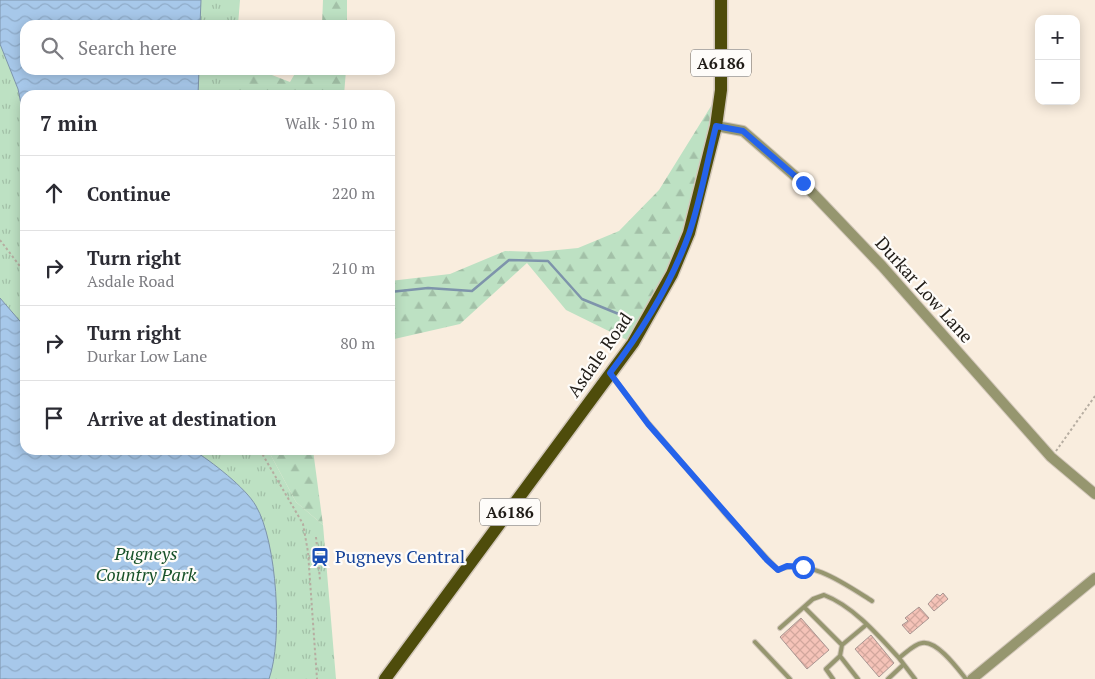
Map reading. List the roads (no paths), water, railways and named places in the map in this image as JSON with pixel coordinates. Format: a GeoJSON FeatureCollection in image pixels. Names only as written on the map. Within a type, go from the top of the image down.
{"type":"FeatureCollection","features":[{"type":"Feature","properties":{"kind":"main road","name":"Asdale Road"},"geometry":{"type":"LineString","coordinates":[[385,679],[633,343],[655,307],[689,234],[716,126],[721,90],[721,0]]}},
{"type":"Feature","properties":{"kind":"street","name":"Durkar Low Lane"},"geometry":{"type":"LineString","coordinates":[[716,126],[743,131],[803,183],[882,266],[1052,457],[1095,494]]}},
{"type":"Feature","properties":{"kind":"street"},"geometry":{"type":"LineString","coordinates":[[972,679],[1095,578]]}},
{"type":"Feature","properties":{"kind":"lane"},"geometry":{"type":"LineString","coordinates":[[610,373],[648,424],[723,511],[778,570],[787,566],[794,566],[833,577],[872,601]]}},
{"type":"Feature","properties":{"kind":"lane"},"geometry":{"type":"LineString","coordinates":[[780,628],[818,596],[824,595],[833,598],[866,625],[899,658],[915,679]]}},
{"type":"Feature","properties":{"kind":"lane"},"geometry":{"type":"LineString","coordinates":[[804,607],[842,645]]}},
{"type":"Feature","properties":{"kind":"lane"},"geometry":{"type":"LineString","coordinates":[[833,679],[826,669],[840,656],[842,645],[866,625]]}},
{"type":"Feature","properties":{"kind":"lane"},"geometry":{"type":"LineString","coordinates":[[755,642],[790,679]]}},
{"type":"Feature","properties":{"kind":"lane"},"geometry":{"type":"LineString","coordinates":[[899,658],[920,643],[926,642],[939,649],[966,679]]}},
{"type":"Feature","properties":{"kind":"lane"},"geometry":{"type":"LineString","coordinates":[[840,656],[858,679]]}},
{"type":"Feature","properties":{"kind":"lane"},"geometry":{"type":"LineString","coordinates":[[888,679],[903,665]]}},
{"type":"Feature","properties":{"kind":"water"},"geometry":{"type":"Polygon","coordinates":[[[0,0],[201,0],[200,20],[20,20],[20,75],[199,75],[198,90],[20,90],[20,99],[18,89],[0,44],[0,0]]]}},
{"type":"Feature","properties":{"kind":"water","name":"Pugneys Country Park"},"geometry":{"type":"Polygon","coordinates":[[[0,298],[20,321],[20,455],[200,455],[228,475],[256,506],[269,543],[276,591],[277,617],[276,641],[269,679],[0,679],[0,298]]]}},
{"type":"Feature","properties":{"kind":"waterway"},"geometry":{"type":"LineString","coordinates":[[395,291],[428,288],[472,291],[509,260],[548,261],[582,299],[626,317]]}},
{"type":"Feature","properties":{"kind":"place","name":"Pugneys Central"},"geometry":{"type":"Point","coordinates":[320,557]}}]}
